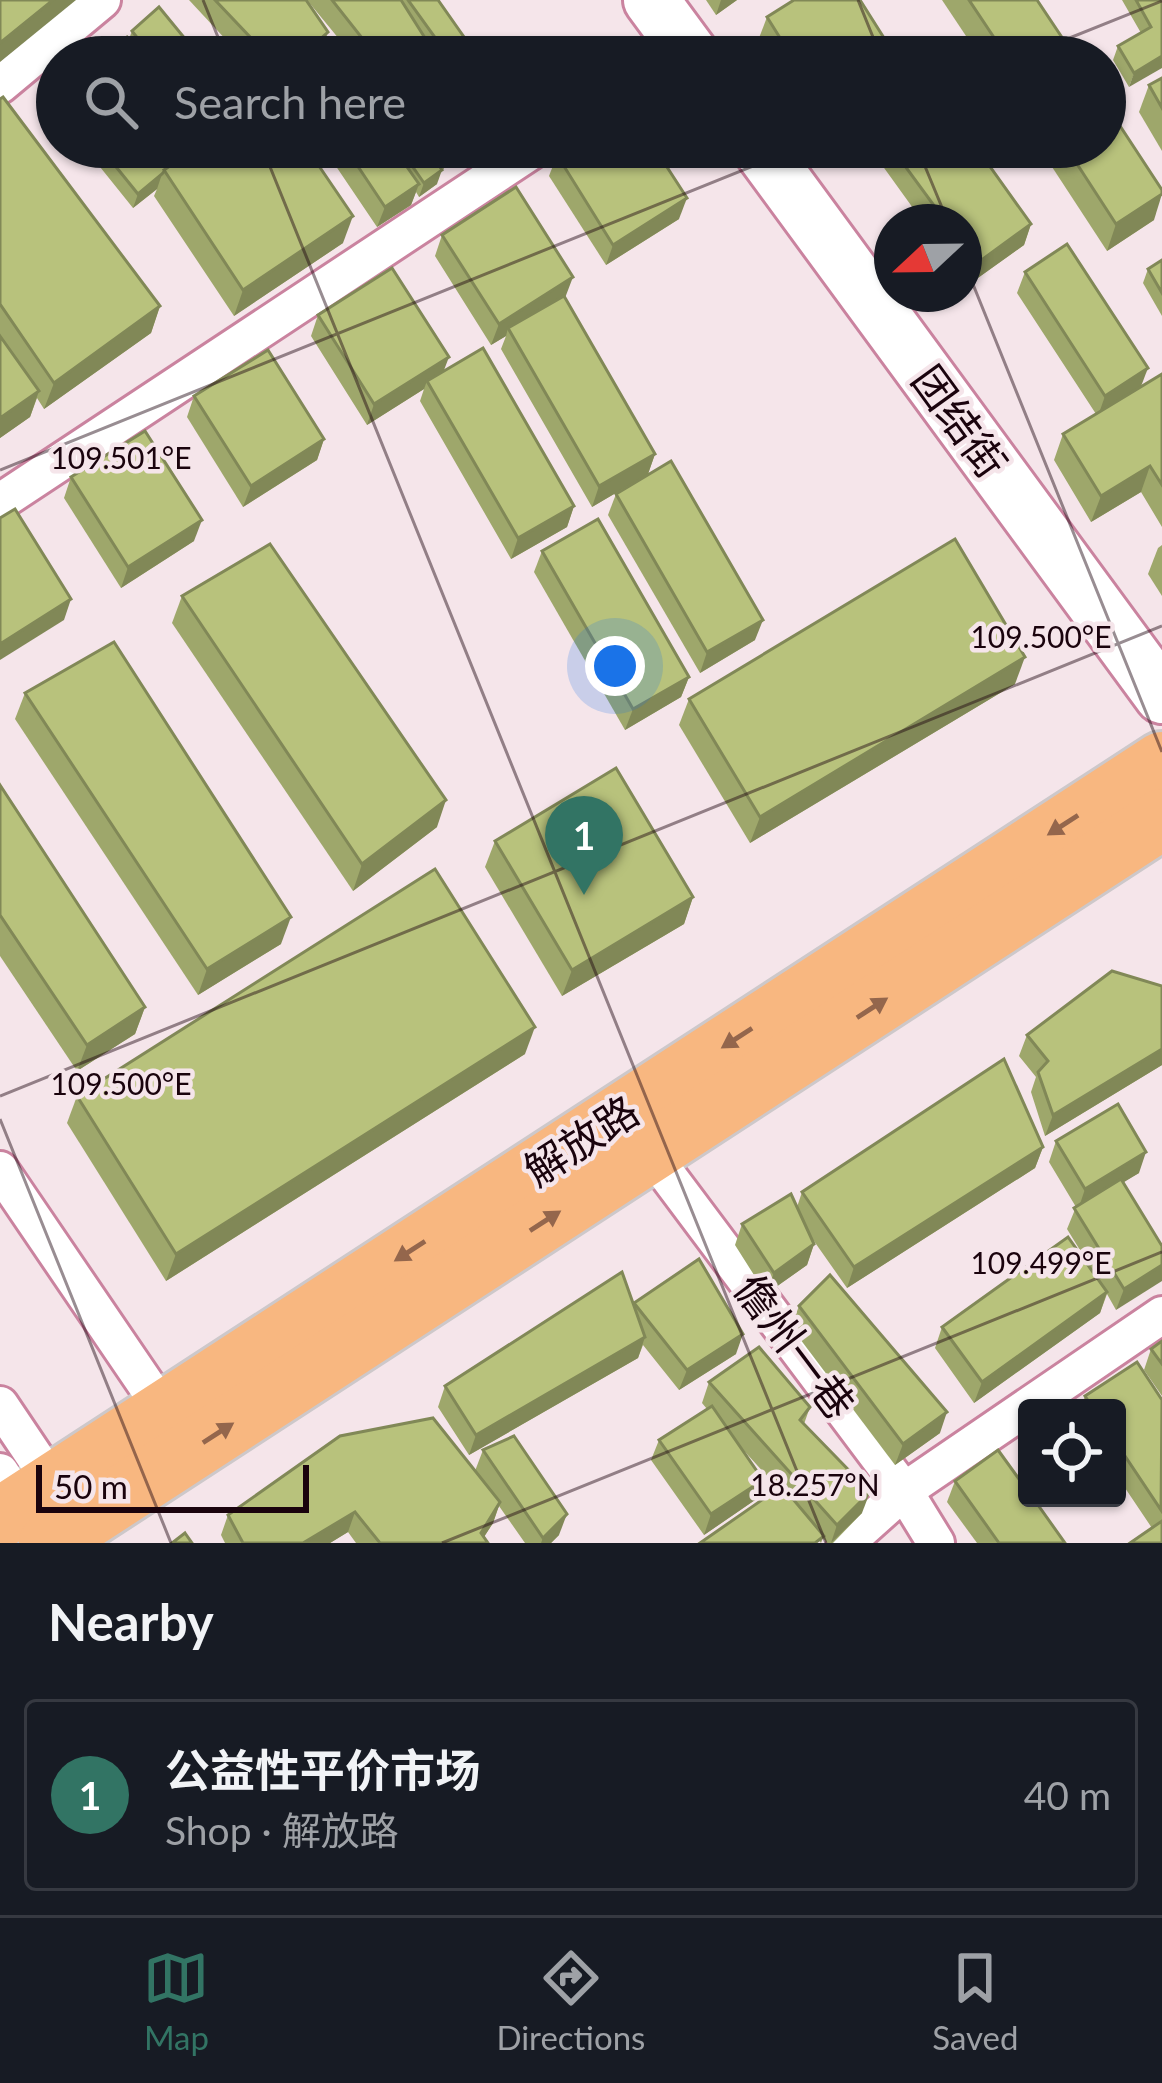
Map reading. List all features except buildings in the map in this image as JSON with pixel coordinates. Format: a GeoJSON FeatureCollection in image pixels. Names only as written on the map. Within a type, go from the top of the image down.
{"type":"FeatureCollection","features":[{"type":"Feature","properties":{"kind":"main road","name":"解放路"},"geometry":{"type":"LineString","coordinates":[[25,1504],[1162,762]]}},
{"type":"Feature","properties":{"kind":"main road","name":"解放路"},"geometry":{"type":"LineString","coordinates":[[25,1504],[650,1153],[1162,819]]}},
{"type":"Feature","properties":{"kind":"street"},"geometry":{"type":"LineString","coordinates":[[59,36],[102,0]]}},
{"type":"Feature","properties":{"kind":"street"},"geometry":{"type":"LineString","coordinates":[[651,0],[673,36]]}},
{"type":"Feature","properties":{"kind":"street"},"geometry":{"type":"LineString","coordinates":[[0,85],[36,55]]}},
{"type":"Feature","properties":{"kind":"street"},"geometry":{"type":"LineString","coordinates":[[0,502],[505,168]]}},
{"type":"Feature","properties":{"kind":"street","name":"团结街"},"geometry":{"type":"LineString","coordinates":[[774,168],[1162,696]]}},
{"type":"Feature","properties":{"kind":"street","name":"儋州一巷"},"geometry":{"type":"LineString","coordinates":[[650,1153],[904,1491],[936,1543]]}},
{"type":"Feature","properties":{"kind":"street"},"geometry":{"type":"LineString","coordinates":[[0,1170],[164,1412]]}},
{"type":"Feature","properties":{"kind":"street"},"geometry":{"type":"LineString","coordinates":[[846,1543],[904,1491],[1162,1315]]}},
{"type":"Feature","properties":{"kind":"street"},"geometry":{"type":"LineString","coordinates":[[0,1405],[25,1504]]}},
{"type":"Feature","properties":{"kind":"place","name":"公益性平价市场"},"geometry":{"type":"Point","coordinates":[584,895]}}]}
